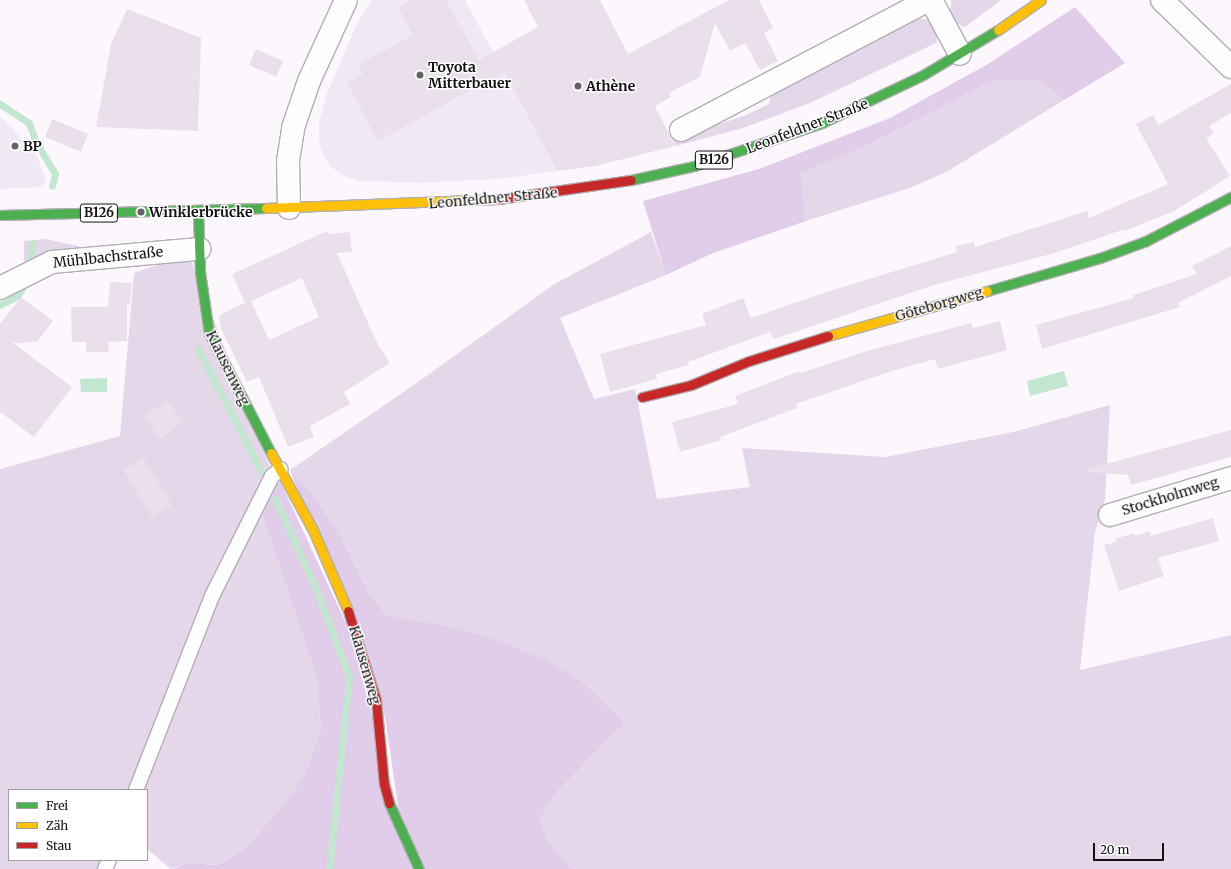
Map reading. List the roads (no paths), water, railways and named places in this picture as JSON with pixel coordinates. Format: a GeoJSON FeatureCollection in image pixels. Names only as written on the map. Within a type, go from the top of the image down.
{"type":"FeatureCollection","features":[{"type":"Feature","properties":{"kind":"street"},"geometry":{"type":"LineString","coordinates":[[289,208],[288,161],[293,128],[309,82],[346,0]]}},
{"type":"Feature","properties":{"kind":"street"},"geometry":{"type":"LineString","coordinates":[[681,130],[930,0],[960,54]]}},
{"type":"Feature","properties":{"kind":"street","name":"Leonfeldner Straße"},"geometry":{"type":"LineString","coordinates":[[2,213],[289,208],[516,198],[587,189],[657,175],[743,152],[866,104],[960,54],[1041,0]]}},
{"type":"Feature","properties":{"kind":"street"},"geometry":{"type":"LineString","coordinates":[[1162,0],[1229,63]]}},
{"type":"Feature","properties":{"kind":"street","name":"Göteborgweg"},"geometry":{"type":"LineString","coordinates":[[642,397],[690,385],[749,361],[839,333],[1100,258],[1146,241],[1231,197]]}},
{"type":"Feature","properties":{"kind":"street","name":"Klausenweg"},"geometry":{"type":"LineString","coordinates":[[198,210],[200,272],[209,333],[230,378],[313,530],[360,641],[377,707],[384,784],[392,814],[419,869]]}},
{"type":"Feature","properties":{"kind":"street","name":"Mühlbachstraße"},"geometry":{"type":"LineString","coordinates":[[0,288],[30,271],[52,262],[199,249]]}},
{"type":"Feature","properties":{"kind":"street","name":"Stockholmweg"},"geometry":{"type":"LineString","coordinates":[[1110,515],[1231,478]]}},
{"type":"Feature","properties":{"kind":"lane"},"geometry":{"type":"LineString","coordinates":[[136,789],[212,596],[272,476],[281,469]]}},
{"type":"Feature","properties":{"kind":"waterway"},"geometry":{"type":"LineString","coordinates":[[0,104],[29,123],[36,142],[55,174],[52,186]]}},
{"type":"Feature","properties":{"kind":"waterway"},"geometry":{"type":"LineString","coordinates":[[28,270],[33,243]]}},
{"type":"Feature","properties":{"kind":"waterway"},"geometry":{"type":"LineString","coordinates":[[0,305],[17,296],[26,282]]}},
{"type":"Feature","properties":{"kind":"waterway"},"geometry":{"type":"LineString","coordinates":[[198,349],[261,471]]}},
{"type":"Feature","properties":{"kind":"waterway"},"geometry":{"type":"LineString","coordinates":[[275,499],[316,589],[349,677],[329,869]]}},
{"type":"Feature","properties":{"kind":"place","name":"Toyota Mitterbauer"},"geometry":{"type":"Point","coordinates":[420,75]}},
{"type":"Feature","properties":{"kind":"place","name":"Athène"},"geometry":{"type":"Point","coordinates":[578,86]}},
{"type":"Feature","properties":{"kind":"place","name":"BP"},"geometry":{"type":"Point","coordinates":[15,146]}},
{"type":"Feature","properties":{"kind":"place","name":"Winklerbrücke"},"geometry":{"type":"Point","coordinates":[141,212]}}]}
